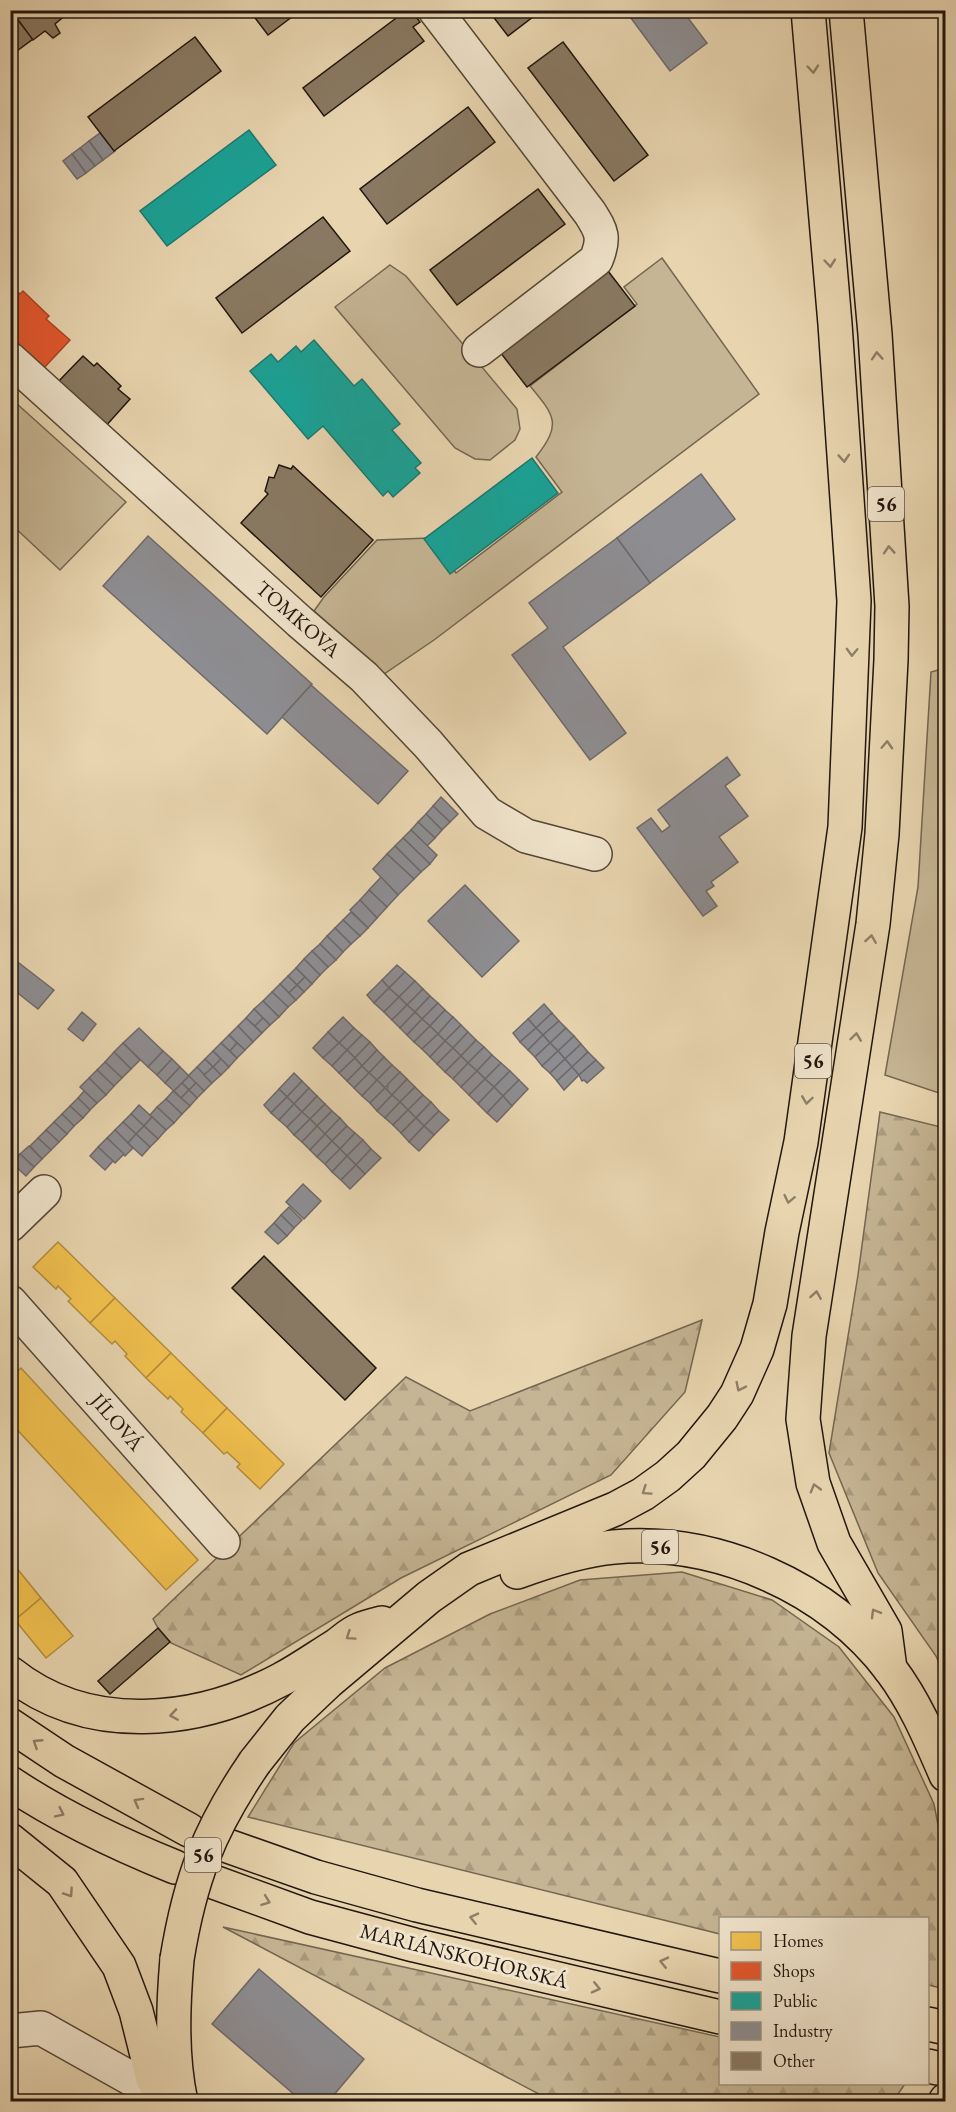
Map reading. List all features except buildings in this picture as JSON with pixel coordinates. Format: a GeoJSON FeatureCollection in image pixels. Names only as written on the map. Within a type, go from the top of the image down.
{"type":"FeatureCollection","features":[{"type":"Feature","properties":{"kind":"main road","name":"56"},"geometry":{"type":"LineString","coordinates":[[181,2102],[178,2087],[174,2013],[177,1959],[187,1906],[203,1855],[225,1809],[255,1762],[290,1718],[328,1682],[405,1617],[468,1569],[615,1509],[643,1494],[691,1455],[722,1417],[737,1394],[757,1349],[770,1304],[801,1142],[845,827],[854,601],[836,336],[808,10]]}},
{"type":"Feature","properties":{"kind":"main road","name":"56"},"geometry":{"type":"LineString","coordinates":[[846,10],[875,334],[892,606],[882,834],[873,924],[809,1336],[802,1419],[813,1483],[834,1543],[885,1631],[890,1669]]}},
{"type":"Feature","properties":{"kind":"main road","name":"56"},"geometry":{"type":"LineString","coordinates":[[405,1617],[540,1563],[578,1553],[613,1547],[650,1546],[687,1550],[724,1558],[797,1588],[830,1610],[862,1638],[890,1669],[911,1699],[945,1775]]}},
{"type":"Feature","properties":{"kind":"main road"},"geometry":{"type":"LineString","coordinates":[[10,1673],[41,1694],[74,1708],[120,1715],[165,1717],[200,1711],[243,1698],[282,1679],[358,1630],[405,1617]]}},
{"type":"Feature","properties":{"kind":"main road"},"geometry":{"type":"LineString","coordinates":[[10,1725],[64,1761],[189,1830]]}},
{"type":"Feature","properties":{"kind":"main road"},"geometry":{"type":"LineString","coordinates":[[10,1783],[39,1802],[145,1855],[175,1867]]}},
{"type":"Feature","properties":{"kind":"main road"},"geometry":{"type":"LineString","coordinates":[[10,1840],[62,1882],[119,1966],[136,2011],[153,2079],[152,2092]]}},
{"type":"Feature","properties":{"kind":"main road","name":"MARIÁNSKOHORSKÁ"},"geometry":{"type":"LineString","coordinates":[[225,1845],[316,1877],[417,1905],[719,1976]]}},
{"type":"Feature","properties":{"kind":"main road","name":"MARIÁNSKOHORSKÁ"},"geometry":{"type":"LineString","coordinates":[[211,1881],[310,1917],[414,1945],[719,2017]]}},
{"type":"Feature","properties":{"kind":"main road"},"geometry":{"type":"LineString","coordinates":[[929,2024],[945,2028]]}},
{"type":"Feature","properties":{"kind":"street"},"geometry":{"type":"LineString","coordinates":[[435,10],[601,230],[602,246],[596,260],[478,350]]}},
{"type":"Feature","properties":{"kind":"street","name":"TOMKOVA"},"geometry":{"type":"LineString","coordinates":[[10,359],[364,677],[428,744],[487,813],[526,836],[595,854]]}},
{"type":"Feature","properties":{"kind":"street"},"geometry":{"type":"LineString","coordinates":[[10,1225],[44,1192]]}},
{"type":"Feature","properties":{"kind":"street","name":"JÍLOVÁ"},"geometry":{"type":"LineString","coordinates":[[10,1302],[223,1542]]}},
{"type":"Feature","properties":{"kind":"street"},"geometry":{"type":"LineString","coordinates":[[10,2031],[41,2028],[152,2092]]}},
{"type":"Feature","properties":{"kind":"green space"},"geometry":{"type":"Polygon","coordinates":[[[662,258],[759,394],[434,640],[384,674],[314,611],[324,597],[377,540],[429,538],[456,573],[562,492],[536,457],[550,436],[552,420],[545,405],[530,386],[637,304],[624,287],[662,258]]]}},
{"type":"Feature","properties":{"kind":"green space"},"geometry":{"type":"Polygon","coordinates":[[[390,265],[406,276],[517,409],[520,429],[515,440],[490,460],[475,459],[455,448],[335,307],[390,265]]]}},
{"type":"Feature","properties":{"kind":"green space"},"geometry":{"type":"Polygon","coordinates":[[[16,403],[126,502],[60,570],[11,524],[10,409],[16,403]]]}},
{"type":"Feature","properties":{"kind":"green space"},"geometry":{"type":"Polygon","coordinates":[[[946,668],[945,1095],[885,1075],[918,887],[931,672],[946,668]]]}},
{"type":"Feature","properties":{"kind":"green space"},"geometry":{"type":"Polygon","coordinates":[[[880,1112],[945,1128],[945,1677],[936,1656],[878,1573],[829,1453],[858,1275],[880,1112]]]}},
{"type":"Feature","properties":{"kind":"green space"},"geometry":{"type":"Polygon","coordinates":[[[702,1320],[685,1392],[611,1475],[401,1578],[241,1675],[171,1643],[153,1619],[406,1377],[470,1411],[702,1320]]]}},
{"type":"Feature","properties":{"kind":"green space"},"geometry":{"type":"Polygon","coordinates":[[[682,1572],[772,1600],[839,1647],[894,1717],[934,1804],[945,1861],[945,1989],[929,1985],[929,1917],[719,1917],[719,1934],[248,1817],[294,1743],[385,1668],[490,1614],[580,1580],[682,1572]]]}},
{"type":"Feature","properties":{"kind":"green space"},"geometry":{"type":"Polygon","coordinates":[[[223,1927],[719,2037],[719,2085],[904,2085],[893,2101],[552,2101],[223,1927]]]}}]}
